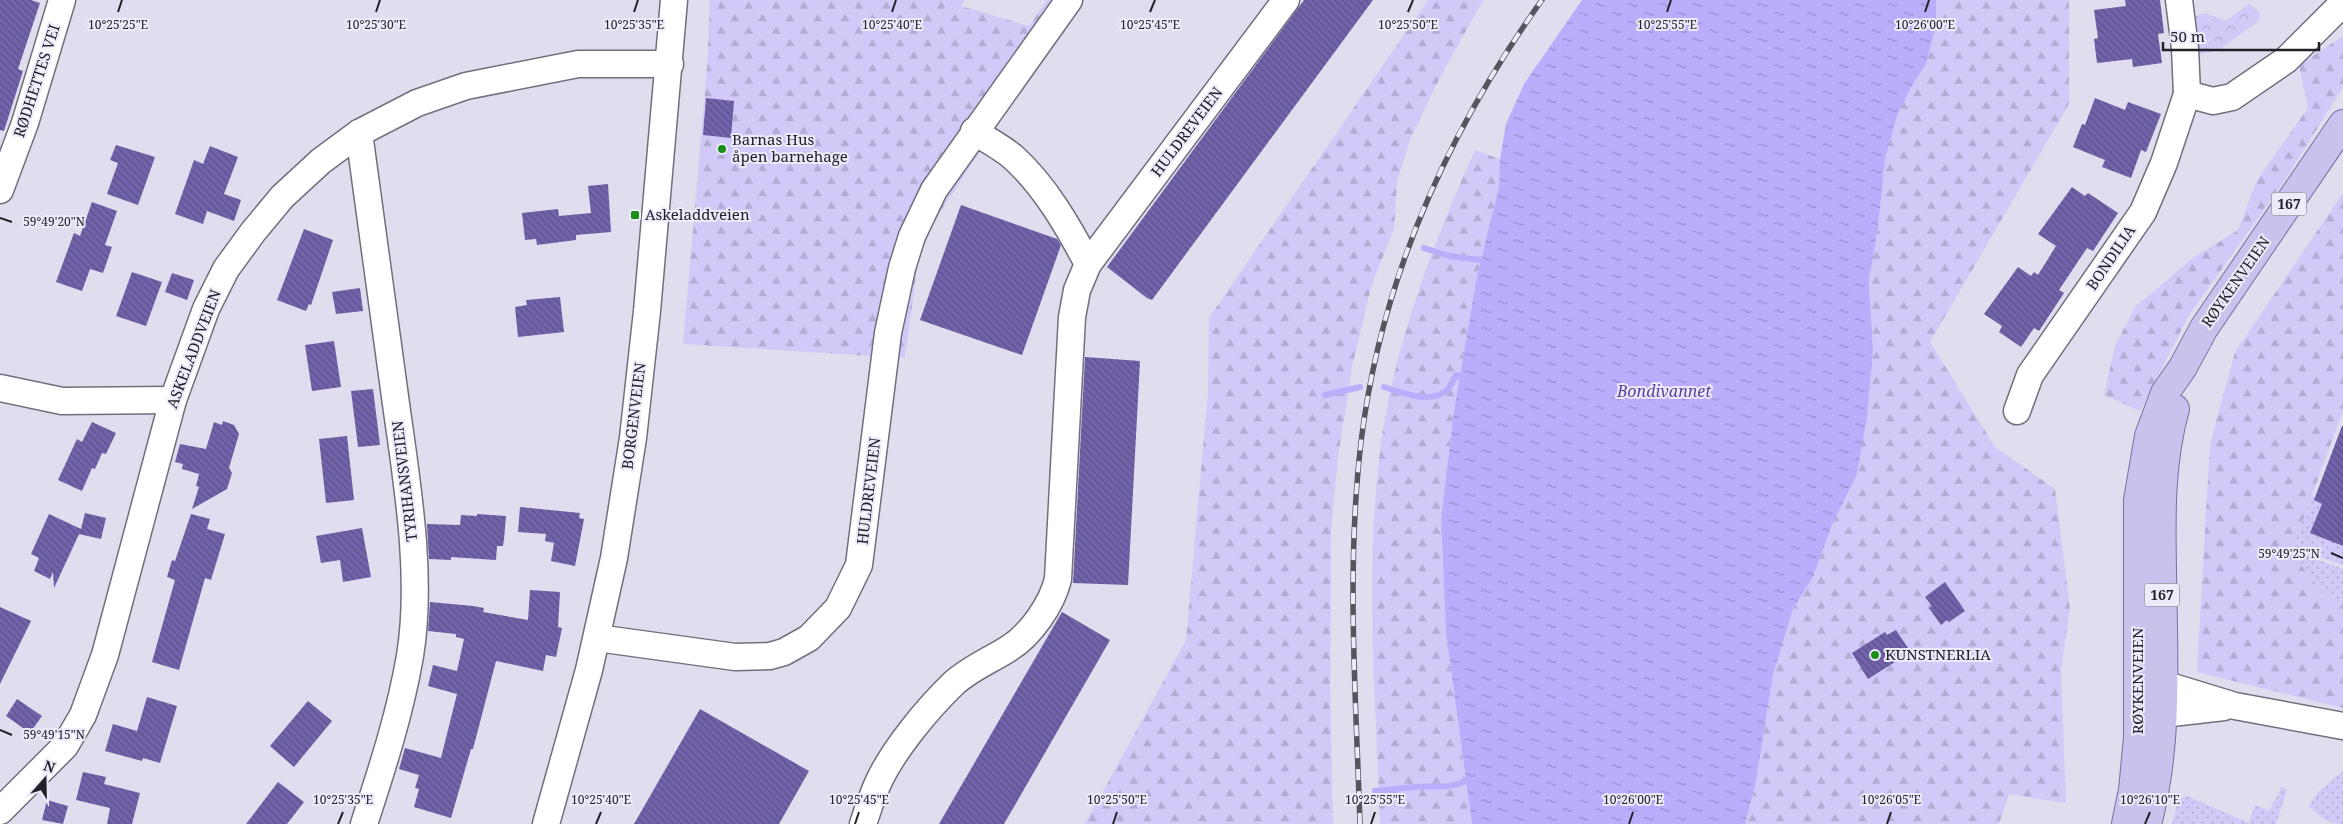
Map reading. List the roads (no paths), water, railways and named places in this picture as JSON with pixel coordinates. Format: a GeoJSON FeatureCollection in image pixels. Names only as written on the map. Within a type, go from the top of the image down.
{"type":"FeatureCollection","features":[{"type":"Feature","properties":{"kind":"main road","name":"RØYKENVEIEN"},"geometry":{"type":"LineString","coordinates":[[2126,824],[2133,790],[2138,738],[2137,524],[2140,483],[2144,458],[2157,412],[2165,392],[2183,367],[2222,299],[2272,230],[2343,124]]}},
{"type":"Feature","properties":{"kind":"main road","name":"RØYKENVEIEN"},"geometry":{"type":"LineString","coordinates":[[2147,824],[2158,774],[2163,714],[2162,490],[2168,434],[2178,398],[2183,367]]}},
{"type":"Feature","properties":{"kind":"street","name":"RØDHETTES VEI"},"geometry":{"type":"LineString","coordinates":[[0,190],[31,105],[62,0]]}},
{"type":"Feature","properties":{"kind":"street","name":"BORGENVEIEN"},"geometry":{"type":"LineString","coordinates":[[546,824],[597,638],[614,558],[632,438],[648,302],[670,64],[674,0]]}},
{"type":"Feature","properties":{"kind":"street","name":"HULDREVEIEN"},"geometry":{"type":"LineString","coordinates":[[597,638],[735,657],[770,656],[784,652],[809,638],[838,608],[850,586],[860,558],[888,334],[902,268],[912,236],[934,190],[1069,0]]}},
{"type":"Feature","properties":{"kind":"street","name":"HULDREVEIEN"},"geometry":{"type":"LineString","coordinates":[[863,824],[879,781],[907,737],[954,684],[974,668],[1010,648],[1030,628],[1055,591],[1058,579],[1072,317],[1077,290],[1088,264],[1286,0]]}},
{"type":"Feature","properties":{"kind":"street","name":"BONDILIA"},"geometry":{"type":"LineString","coordinates":[[2017,411],[2030,375],[2143,212],[2164,163],[2187,94],[2185,48],[2179,0]]}},
{"type":"Feature","properties":{"kind":"street"},"geometry":{"type":"LineString","coordinates":[[2187,94],[2213,101],[2232,97],[2286,60],[2343,3]]}},
{"type":"Feature","properties":{"kind":"street","name":"ASKELADDVEIEN"},"geometry":{"type":"LineString","coordinates":[[0,811],[65,746],[83,715],[105,655],[173,400],[206,309],[226,269],[282,197],[321,161],[358,133],[418,103],[466,86],[578,64],[670,64]]}},
{"type":"Feature","properties":{"kind":"street"},"geometry":{"type":"LineString","coordinates":[[974,132],[1012,157],[1033,179],[1070,230],[1088,264]]}},
{"type":"Feature","properties":{"kind":"street","name":"TYRIHANSVEIEN"},"geometry":{"type":"LineString","coordinates":[[358,133],[399,427],[412,530],[415,584],[410,655],[392,738],[364,824]]}},
{"type":"Feature","properties":{"kind":"street"},"geometry":{"type":"LineString","coordinates":[[1049,365],[1071,340]]}},
{"type":"Feature","properties":{"kind":"street"},"geometry":{"type":"LineString","coordinates":[[0,388],[62,400],[173,400]]}},
{"type":"Feature","properties":{"kind":"street"},"geometry":{"type":"LineString","coordinates":[[2235,706],[2163,714],[2138,694],[2163,684],[2235,706],[2343,726]]}},
{"type":"Feature","properties":{"kind":"water","name":"Bondivannet"},"geometry":{"type":"Polygon","coordinates":[[[1582,0],[1936,0],[1936,25],[1926,64],[1911,87],[1897,116],[1885,159],[1878,228],[1869,280],[1873,351],[1867,416],[1857,474],[1832,525],[1813,577],[1793,609],[1773,675],[1756,781],[1745,824],[1472,824],[1446,633],[1441,519],[1454,411],[1477,276],[1499,187],[1500,159],[1506,124],[1524,84],[1582,0]]]}},
{"type":"Feature","properties":{"kind":"waterway"},"geometry":{"type":"LineString","coordinates":[[1424,248],[1449,256],[1481,260]]}},
{"type":"Feature","properties":{"kind":"waterway"},"geometry":{"type":"LineString","coordinates":[[1384,387],[1417,396],[1434,396],[1448,389],[1456,375],[1460,376]]}},
{"type":"Feature","properties":{"kind":"waterway"},"geometry":{"type":"LineString","coordinates":[[1325,395],[1360,387]]}},
{"type":"Feature","properties":{"kind":"waterway"},"geometry":{"type":"LineString","coordinates":[[1375,791],[1448,786],[1466,780]]}},
{"type":"Feature","properties":{"kind":"railway"},"geometry":{"type":"LineString","coordinates":[[1360,824],[1353,633],[1356,490],[1361,442],[1371,381],[1384,322],[1402,265],[1423,209],[1448,155],[1476,102],[1542,0]]}},
{"type":"Feature","properties":{"kind":"place","name":"Barnas Hus åpen barnehage"},"geometry":{"type":"Point","coordinates":[722,149]}},
{"type":"Feature","properties":{"kind":"place","name":"Askeladdveien"},"geometry":{"type":"Point","coordinates":[635,215]}},
{"type":"Feature","properties":{"kind":"place","name":"KUNSTNERLIA"},"geometry":{"type":"Point","coordinates":[1875,655]}}]}
